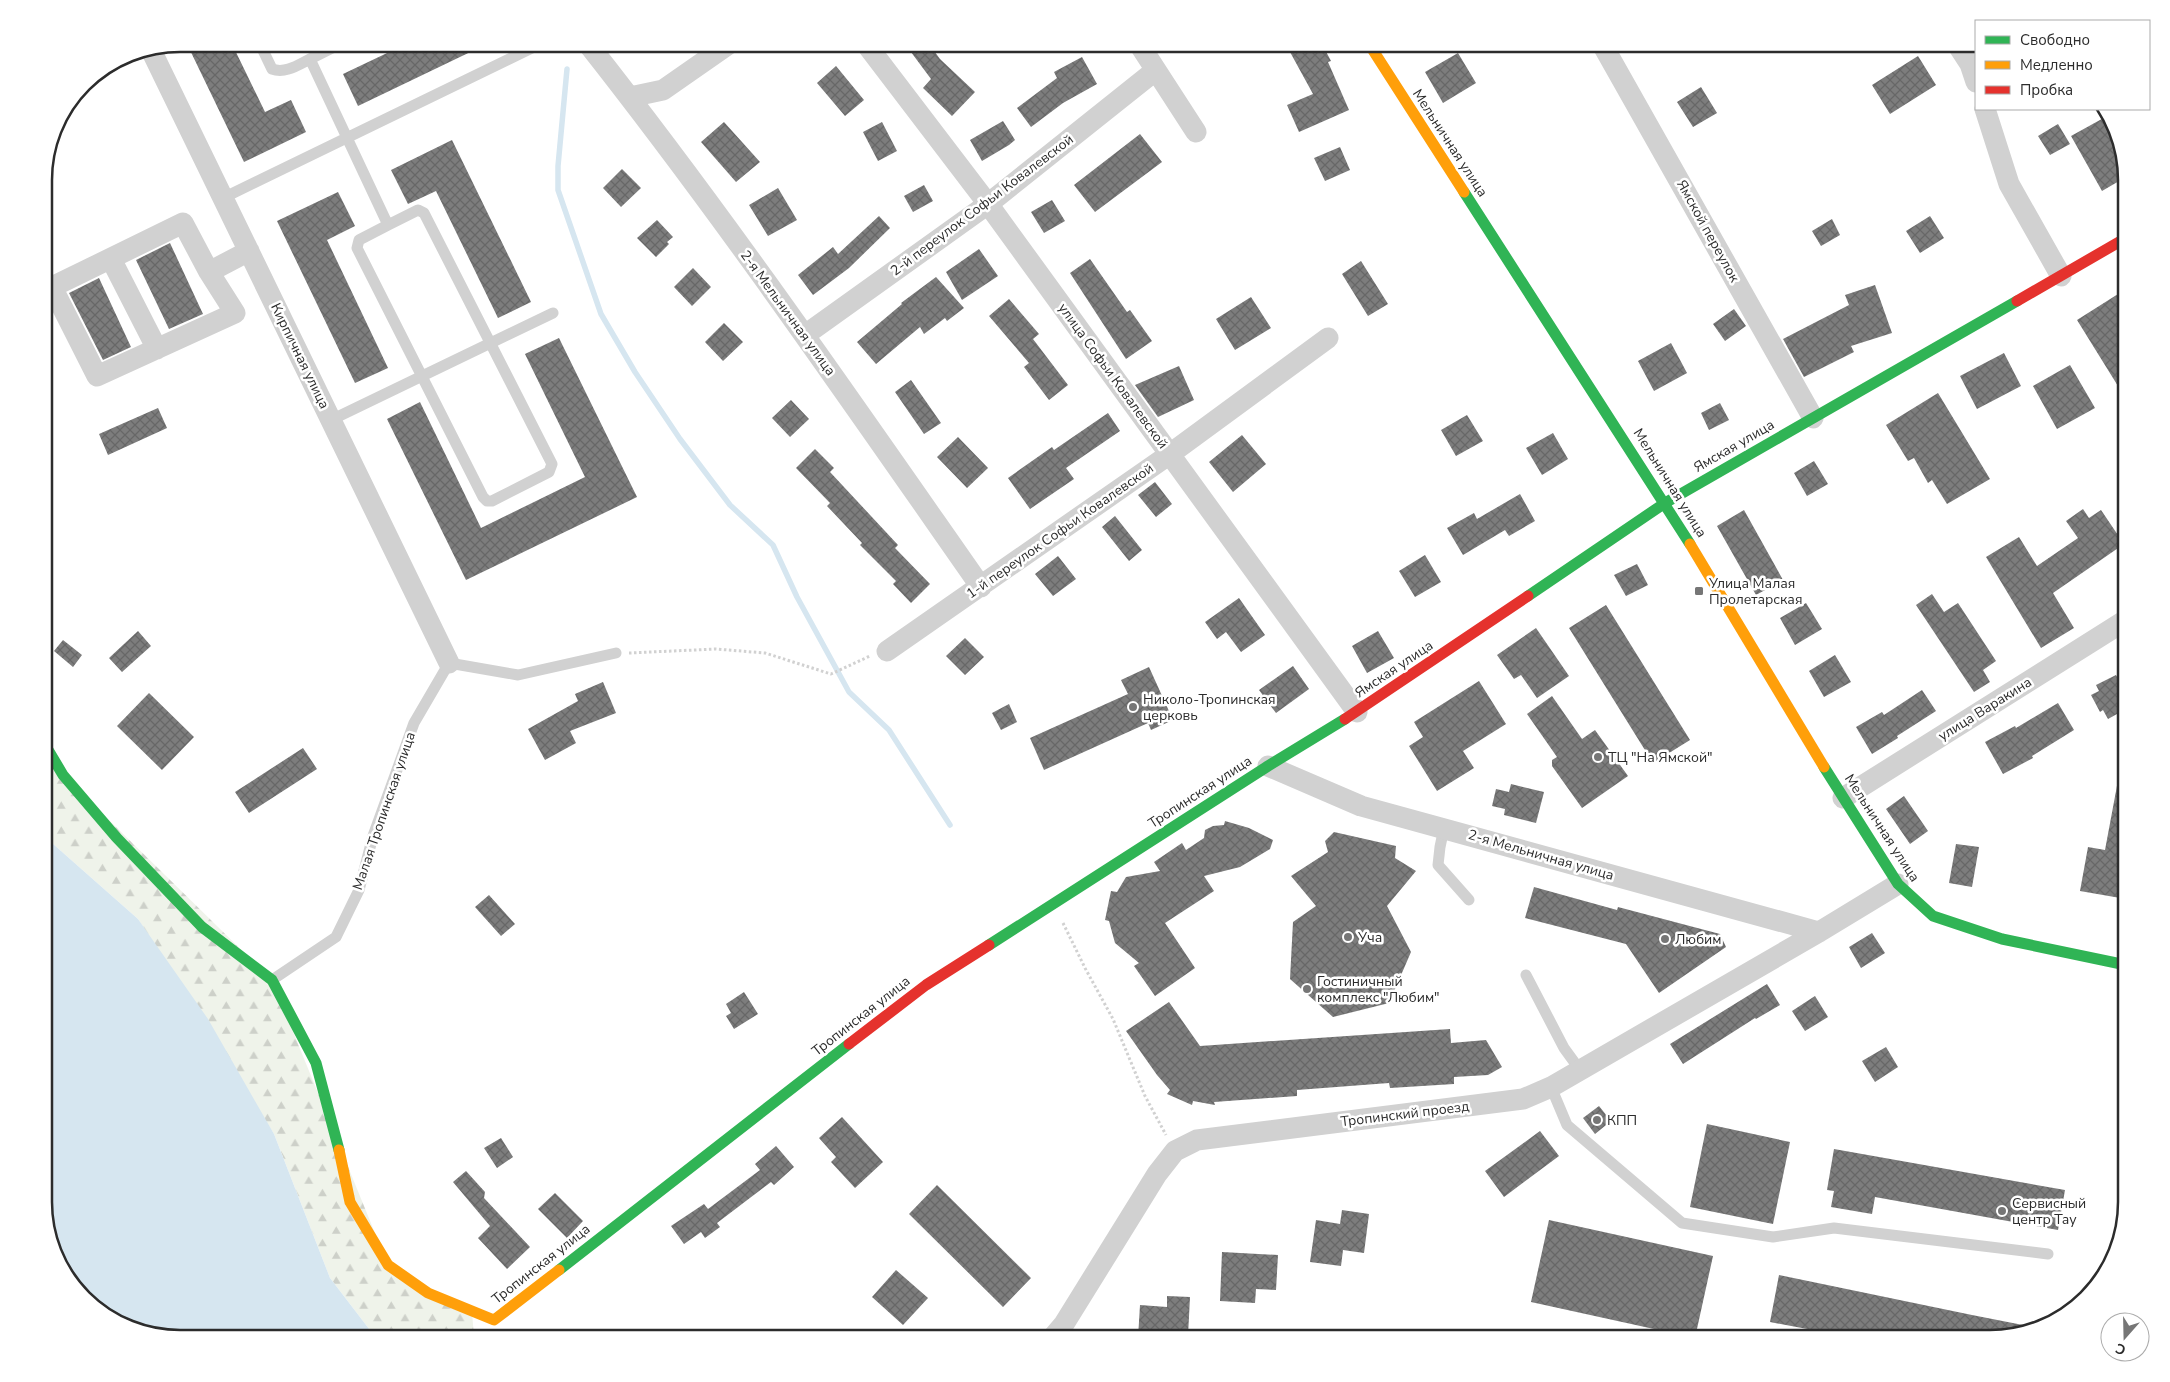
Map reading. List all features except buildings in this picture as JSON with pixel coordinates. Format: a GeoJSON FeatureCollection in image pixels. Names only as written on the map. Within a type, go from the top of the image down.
{"type":"FeatureCollection","features":[{"type":"Feature","properties":{"kind":"street"},"geometry":{"type":"LineString","coordinates":[[1144,52],[1196,132]]}},
{"type":"Feature","properties":{"kind":"street","name":"Мельничная улица"},"geometry":{"type":"LineString","coordinates":[[1374,52],[1665,503],[1843,798],[1898,884],[1933,916],[1956,925],[2002,939],[2118,963]]}},
{"type":"Feature","properties":{"kind":"street","name":"Ямской переулок"},"geometry":{"type":"LineString","coordinates":[[1607,52],[1814,418]]}},
{"type":"Feature","properties":{"kind":"street"},"geometry":{"type":"LineString","coordinates":[[1962,52],[1970,64],[1975,79]]}},
{"type":"Feature","properties":{"kind":"street","name":"2-я Мельничная улица"},"geometry":{"type":"LineString","coordinates":[[595,53],[630,97],[805,335],[981,587]]}},
{"type":"Feature","properties":{"kind":"street"},"geometry":{"type":"LineString","coordinates":[[630,97],[663,90],[717,53]]}},
{"type":"Feature","properties":{"kind":"street","name":"улица Софьи Ковалевской"},"geometry":{"type":"LineString","coordinates":[[873,53],[988,204],[1357,712]]}},
{"type":"Feature","properties":{"kind":"street","name":"Кирпичная улица"},"geometry":{"type":"LineString","coordinates":[[154,55],[449,663]]}},
{"type":"Feature","properties":{"kind":"street","name":"2-й переулок Софьи Ковалевской"},"geometry":{"type":"LineString","coordinates":[[805,335],[988,204],[1156,70]]}},
{"type":"Feature","properties":{"kind":"street"},"geometry":{"type":"LineString","coordinates":[[1985,110],[2009,184],[2061,276]]}},
{"type":"Feature","properties":{"kind":"street"},"geometry":{"type":"LineString","coordinates":[[53,287],[184,223],[209,272],[235,314],[97,376],[53,289]]}},
{"type":"Feature","properties":{"kind":"street","name":"Ямская улица"},"geometry":{"type":"LineString","coordinates":[[1268,766],[1357,712],[1665,503],[2118,243]]}},
{"type":"Feature","properties":{"kind":"street"},"geometry":{"type":"LineString","coordinates":[[209,272],[249,251]]}},
{"type":"Feature","properties":{"kind":"street"},"geometry":{"type":"LineString","coordinates":[[110,259],[157,349]]}},
{"type":"Feature","properties":{"kind":"street","name":"1-й переулок Софьи Ковалевской"},"geometry":{"type":"LineString","coordinates":[[887,651],[1170,454],[1328,338]]}},
{"type":"Feature","properties":{"kind":"street","name":"улица Варакина"},"geometry":{"type":"LineString","coordinates":[[1843,798],[2118,625]]}},
{"type":"Feature","properties":{"kind":"street"},"geometry":{"type":"LineString","coordinates":[[53,758],[63,775],[116,837],[202,927],[272,980]]}},
{"type":"Feature","properties":{"kind":"street","name":"2-я Мельничная улица"},"geometry":{"type":"LineString","coordinates":[[1268,766],[1361,806],[1819,932]]}},
{"type":"Feature","properties":{"kind":"street","name":"Тропинская улица"},"geometry":{"type":"LineString","coordinates":[[272,980],[316,1063],[336,1136],[350,1202],[388,1265],[428,1293],[494,1320],[926,985],[1268,766]]}},
{"type":"Feature","properties":{"kind":"street","name":"Тропинский проезд"},"geometry":{"type":"LineString","coordinates":[[1059,1330],[1157,1174],[1175,1150],[1197,1140],[1523,1098],[1551,1086],[1580,1070],[1819,932],[1898,884]]}},
{"type":"Feature","properties":{"kind":"lane"},"geometry":{"type":"LineString","coordinates":[[264,53],[272,68],[284,71],[322,53]]}},
{"type":"Feature","properties":{"kind":"lane"},"geometry":{"type":"LineString","coordinates":[[223,198],[522,53]]}},
{"type":"Feature","properties":{"kind":"lane"},"geometry":{"type":"LineString","coordinates":[[310,59],[388,225]]}},
{"type":"Feature","properties":{"kind":"lane"},"geometry":{"type":"LineString","coordinates":[[418,210],[424,213],[490,343],[552,464],[549,472],[492,500],[487,500],[483,497],[357,248],[359,240],[418,210]]}},
{"type":"Feature","properties":{"kind":"lane"},"geometry":{"type":"LineString","coordinates":[[331,420],[553,312]]}},
{"type":"Feature","properties":{"kind":"lane"},"geometry":{"type":"LineString","coordinates":[[449,663],[518,675],[616,654]]}},
{"type":"Feature","properties":{"kind":"lane","name":"Малая Тропинская улица"},"geometry":{"type":"LineString","coordinates":[[272,980],[336,937],[359,890],[373,836],[414,723],[449,663]]}},
{"type":"Feature","properties":{"kind":"lane"},"geometry":{"type":"LineString","coordinates":[[1444,828],[1438,865],[1469,900]]}},
{"type":"Feature","properties":{"kind":"lane"},"geometry":{"type":"LineString","coordinates":[[1526,975],[1564,1048],[1580,1070]]}},
{"type":"Feature","properties":{"kind":"lane"},"geometry":{"type":"LineString","coordinates":[[1551,1086],[1567,1125],[1682,1223],[1773,1237],[1834,1228],[2048,1254]]}},
{"type":"Feature","properties":{"kind":"path"},"geometry":{"type":"LineString","coordinates":[[616,654],[716,648],[765,653],[832,674],[849,666]]}},
{"type":"Feature","properties":{"kind":"path"},"geometry":{"type":"LineString","coordinates":[[1062,919],[1085,968],[1113,1019],[1144,1096],[1175,1150]]}},
{"type":"Feature","properties":{"kind":"green space"},"geometry":{"type":"Polygon","coordinates":[[[53,758],[63,775],[272,980],[388,1265],[472,1311],[473,1330],[370,1330],[330,1278],[274,1134],[138,919],[53,844],[53,758]]]}},
{"type":"Feature","properties":{"kind":"shaded area"},"geometry":{"type":"Polygon","coordinates":[[[53,844],[138,919],[208,1019],[274,1134],[330,1278],[370,1330],[180,1330],[147,1325],[124,1316],[102,1303],[79,1280],[70,1266],[62,1251],[57,1235],[53,1210],[53,844]]]}},
{"type":"Feature","properties":{"kind":"waterway"},"geometry":{"type":"LineString","coordinates":[[567,69],[558,166],[558,190],[601,314],[635,372],[680,439],[730,505],[773,545],[797,597],[849,692],[889,730],[950,825]]}},
{"type":"Feature","properties":{"kind":"traffic: fast"},"geometry":{"type":"LineString","coordinates":[[1464,192],[1690,544]]}},
{"type":"Feature","properties":{"kind":"traffic: fast"},"geometry":{"type":"LineString","coordinates":[[1528,596],[1665,503],[2017,301]]}},
{"type":"Feature","properties":{"kind":"traffic: fast"},"geometry":{"type":"LineString","coordinates":[[989,945],[1268,766],[1345,719]]}},
{"type":"Feature","properties":{"kind":"traffic: fast"},"geometry":{"type":"LineString","coordinates":[[53,758],[63,775],[116,837],[202,927],[272,980],[316,1063],[339,1150]]}},
{"type":"Feature","properties":{"kind":"traffic: fast"},"geometry":{"type":"LineString","coordinates":[[1824,767],[1898,884],[1933,916],[2002,939],[2118,963]]}},
{"type":"Feature","properties":{"kind":"traffic: fast"},"geometry":{"type":"LineString","coordinates":[[559,1270],[849,1044]]}},
{"type":"Feature","properties":{"kind":"traffic: slow"},"geometry":{"type":"LineString","coordinates":[[1374,52],[1464,192]]}},
{"type":"Feature","properties":{"kind":"traffic: slow"},"geometry":{"type":"LineString","coordinates":[[1690,544],[1824,767]]}},
{"type":"Feature","properties":{"kind":"traffic: slow"},"geometry":{"type":"LineString","coordinates":[[339,1150],[350,1202],[388,1265],[428,1293],[494,1320],[559,1270]]}},
{"type":"Feature","properties":{"kind":"traffic: jam"},"geometry":{"type":"LineString","coordinates":[[2017,301],[2118,243]]}},
{"type":"Feature","properties":{"kind":"traffic: jam"},"geometry":{"type":"LineString","coordinates":[[1345,719],[1528,596]]}},
{"type":"Feature","properties":{"kind":"traffic: jam"},"geometry":{"type":"LineString","coordinates":[[849,1044],[926,985],[989,945]]}},
{"type":"Feature","properties":{"kind":"place","name":"Улица Малая Пролетарская"},"geometry":{"type":"Point","coordinates":[1699,591]}},
{"type":"Feature","properties":{"kind":"place","name":"Николо-Тропинская церковь"},"geometry":{"type":"Point","coordinates":[1133,707]}},
{"type":"Feature","properties":{"kind":"place","name":"ТЦ \"На Ямской\""},"geometry":{"type":"Point","coordinates":[1598,757]}},
{"type":"Feature","properties":{"kind":"place","name":"Уча"},"geometry":{"type":"Point","coordinates":[1348,937]}},
{"type":"Feature","properties":{"kind":"place","name":"Любим"},"geometry":{"type":"Point","coordinates":[1665,939]}},
{"type":"Feature","properties":{"kind":"place","name":"Гостиничный комплекс \"Любим\""},"geometry":{"type":"Point","coordinates":[1307,989]}},
{"type":"Feature","properties":{"kind":"place","name":"КПП"},"geometry":{"type":"Point","coordinates":[1597,1120]}},
{"type":"Feature","properties":{"kind":"place","name":"Сервисный центр Тау"},"geometry":{"type":"Point","coordinates":[2002,1211]}}]}
